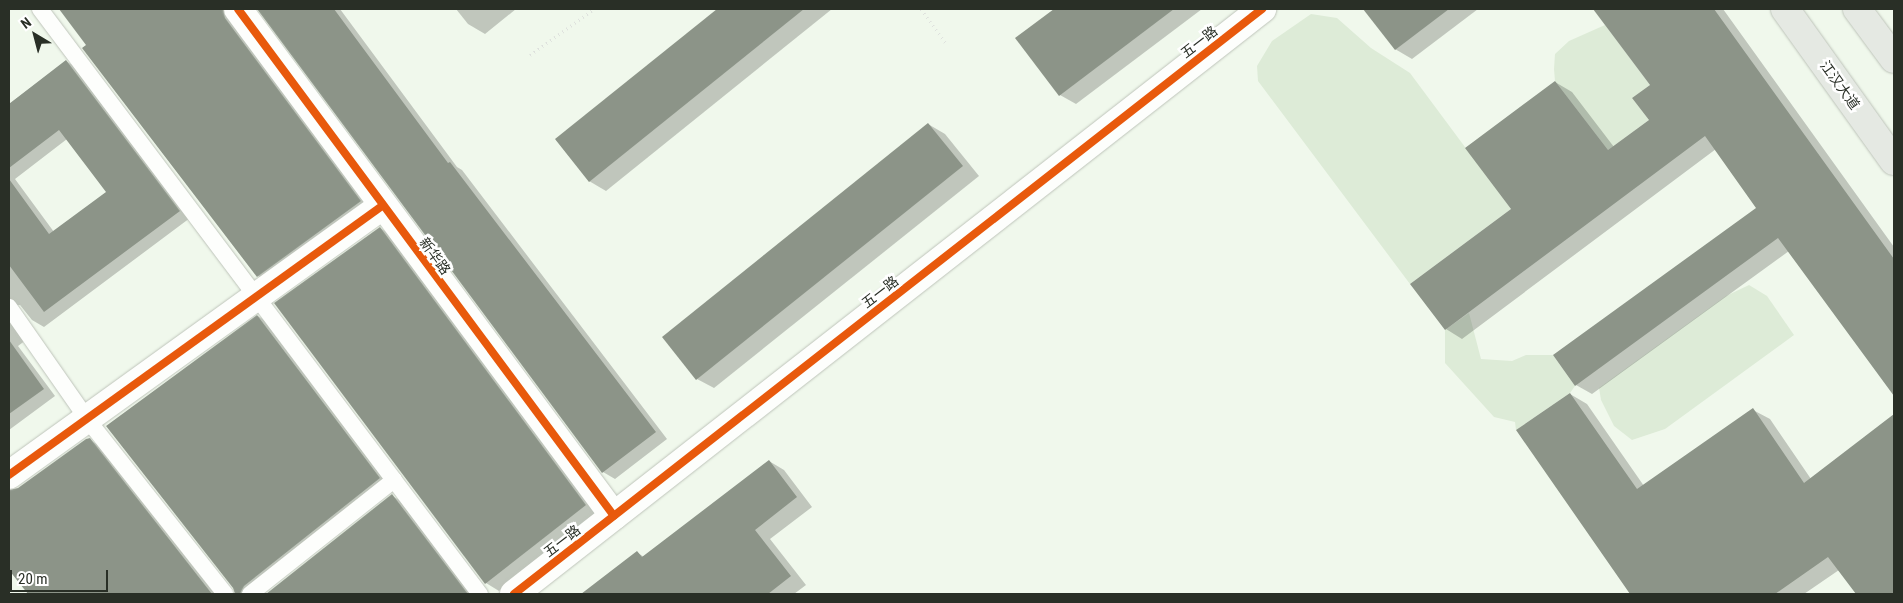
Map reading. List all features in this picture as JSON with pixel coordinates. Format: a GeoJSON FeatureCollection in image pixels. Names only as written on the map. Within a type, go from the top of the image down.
{"type":"FeatureCollection","features":[{"type":"Feature","properties":{"kind":"main road","name":"江汉大道"},"geometry":{"type":"LineString","coordinates":[[1785,9],[1894,161]]}},
{"type":"Feature","properties":{"kind":"main road"},"geometry":{"type":"LineString","coordinates":[[1857,9],[1894,59]]}},
{"type":"Feature","properties":{"kind":"street","name":"新华路"},"geometry":{"type":"LineString","coordinates":[[238,9],[614,516]]}},
{"type":"Feature","properties":{"kind":"street","name":"五一路"},"geometry":{"type":"LineString","coordinates":[[514,594],[1262,9]]}},
{"type":"Feature","properties":{"kind":"street"},"geometry":{"type":"LineString","coordinates":[[9,475],[383,206]]}},
{"type":"Feature","properties":{"kind":"lane"},"geometry":{"type":"LineString","coordinates":[[40,9],[480,594]]}},
{"type":"Feature","properties":{"kind":"lane"},"geometry":{"type":"LineString","coordinates":[[9,307],[87,419],[225,594]]}},
{"type":"Feature","properties":{"kind":"lane"},"geometry":{"type":"LineString","coordinates":[[250,594],[394,480]]}},
{"type":"Feature","properties":{"kind":"path"},"geometry":{"type":"LineString","coordinates":[[530,55],[594,9]]}},
{"type":"Feature","properties":{"kind":"path"},"geometry":{"type":"LineString","coordinates":[[921,9],[946,45]]}},
{"type":"Feature","properties":{"kind":"green space"},"geometry":{"type":"Polygon","coordinates":[[[1311,14],[1337,18],[1371,48],[1410,73],[1511,209],[1410,284],[1258,81],[1257,66],[1272,41],[1311,14]]]}},
{"type":"Feature","properties":{"kind":"green space"},"geometry":{"type":"Polygon","coordinates":[[[1605,25],[1650,85],[1632,98],[1649,120],[1608,150],[1555,81],[1554,69],[1555,54],[1569,41],[1605,25]]]}},
{"type":"Feature","properties":{"kind":"green space"},"geometry":{"type":"Polygon","coordinates":[[[1749,285],[1767,296],[1794,335],[1665,429],[1632,440],[1614,426],[1601,400],[1599,388],[1726,296],[1749,285]]]}},
{"type":"Feature","properties":{"kind":"green space"},"geometry":{"type":"Polygon","coordinates":[[[1469,313],[1481,359],[1512,361],[1526,355],[1553,355],[1575,386],[1570,393],[1516,430],[1515,422],[1494,417],[1445,363],[1445,330],[1469,313]]]}},
{"type":"Feature","properties":{"kind":"building"},"geometry":{"type":"Polygon","coordinates":[[[59,9],[223,9],[225,18],[361,201],[257,277],[82,48],[86,45],[59,9]]]}},
{"type":"Feature","properties":{"kind":"building"},"geometry":{"type":"Polygon","coordinates":[[[257,9],[334,9],[448,163],[450,162],[656,432],[602,473],[257,9]]]}},
{"type":"Feature","properties":{"kind":"building"},"geometry":{"type":"Polygon","coordinates":[[[717,9],[804,9],[589,182],[555,139],[717,9]]]}},
{"type":"Feature","properties":{"kind":"building"},"geometry":{"type":"Polygon","coordinates":[[[1054,9],[1174,9],[1059,96],[1015,38],[1054,9]]]}},
{"type":"Feature","properties":{"kind":"building"},"geometry":{"type":"Polygon","coordinates":[[[1363,9],[1449,9],[1395,50],[1363,9]]]}},
{"type":"Feature","properties":{"kind":"building"},"geometry":{"type":"Polygon","coordinates":[[[1593,9],[1714,9],[1894,259],[1894,396],[1778,238],[1575,386],[1553,355],[1756,208],[1705,136],[1445,330],[1410,284],[1511,209],[1465,148],[1555,81],[1608,150],[1649,120],[1632,98],[1650,85],[1593,9]]]}},
{"type":"Feature","properties":{"kind":"building"},"geometry":{"type":"Polygon","coordinates":[[[66,60],[180,211],[44,312],[9,265],[9,179],[49,234],[106,192],[59,130],[9,168],[9,104],[66,60]]]}},
{"type":"Feature","properties":{"kind":"building"},"geometry":{"type":"Polygon","coordinates":[[[928,123],[963,166],[696,380],[662,337],[928,123]]]}},
{"type":"Feature","properties":{"kind":"building"},"geometry":{"type":"Polygon","coordinates":[[[380,227],[586,505],[485,584],[274,303],[380,227]]]}},
{"type":"Feature","properties":{"kind":"building"},"geometry":{"type":"Polygon","coordinates":[[[257,315],[380,478],[244,586],[240,594],[235,594],[233,588],[106,426],[257,315]]]}},
{"type":"Feature","properties":{"kind":"building"},"geometry":{"type":"Polygon","coordinates":[[[9,340],[44,389],[9,414],[9,340]]]}},
{"type":"Feature","properties":{"kind":"building"},"geometry":{"type":"Polygon","coordinates":[[[1570,393],[1637,489],[1753,408],[1804,483],[1894,414],[1894,594],[1856,594],[1828,557],[1775,594],[1630,594],[1516,430],[1570,393]]]}},
{"type":"Feature","properties":{"kind":"building"},"geometry":{"type":"Polygon","coordinates":[[[90,438],[212,594],[28,594],[9,570],[9,490],[18,488],[90,438]]]}},
{"type":"Feature","properties":{"kind":"building"},"geometry":{"type":"Polygon","coordinates":[[[769,460],[797,497],[755,530],[791,576],[768,594],[581,594],[637,551],[642,557],[769,460]]]}},
{"type":"Feature","properties":{"kind":"building"},"geometry":{"type":"Polygon","coordinates":[[[392,494],[468,594],[266,594],[392,494]]]}},
{"type":"Feature","properties":{"kind":"cycle path"},"geometry":{"type":"LineString","coordinates":[[238,9],[614,516]]}},
{"type":"Feature","properties":{"kind":"cycle path"},"geometry":{"type":"LineString","coordinates":[[514,594],[1262,9]]}},
{"type":"Feature","properties":{"kind":"cycle path"},"geometry":{"type":"LineString","coordinates":[[9,475],[383,205]]}}]}
